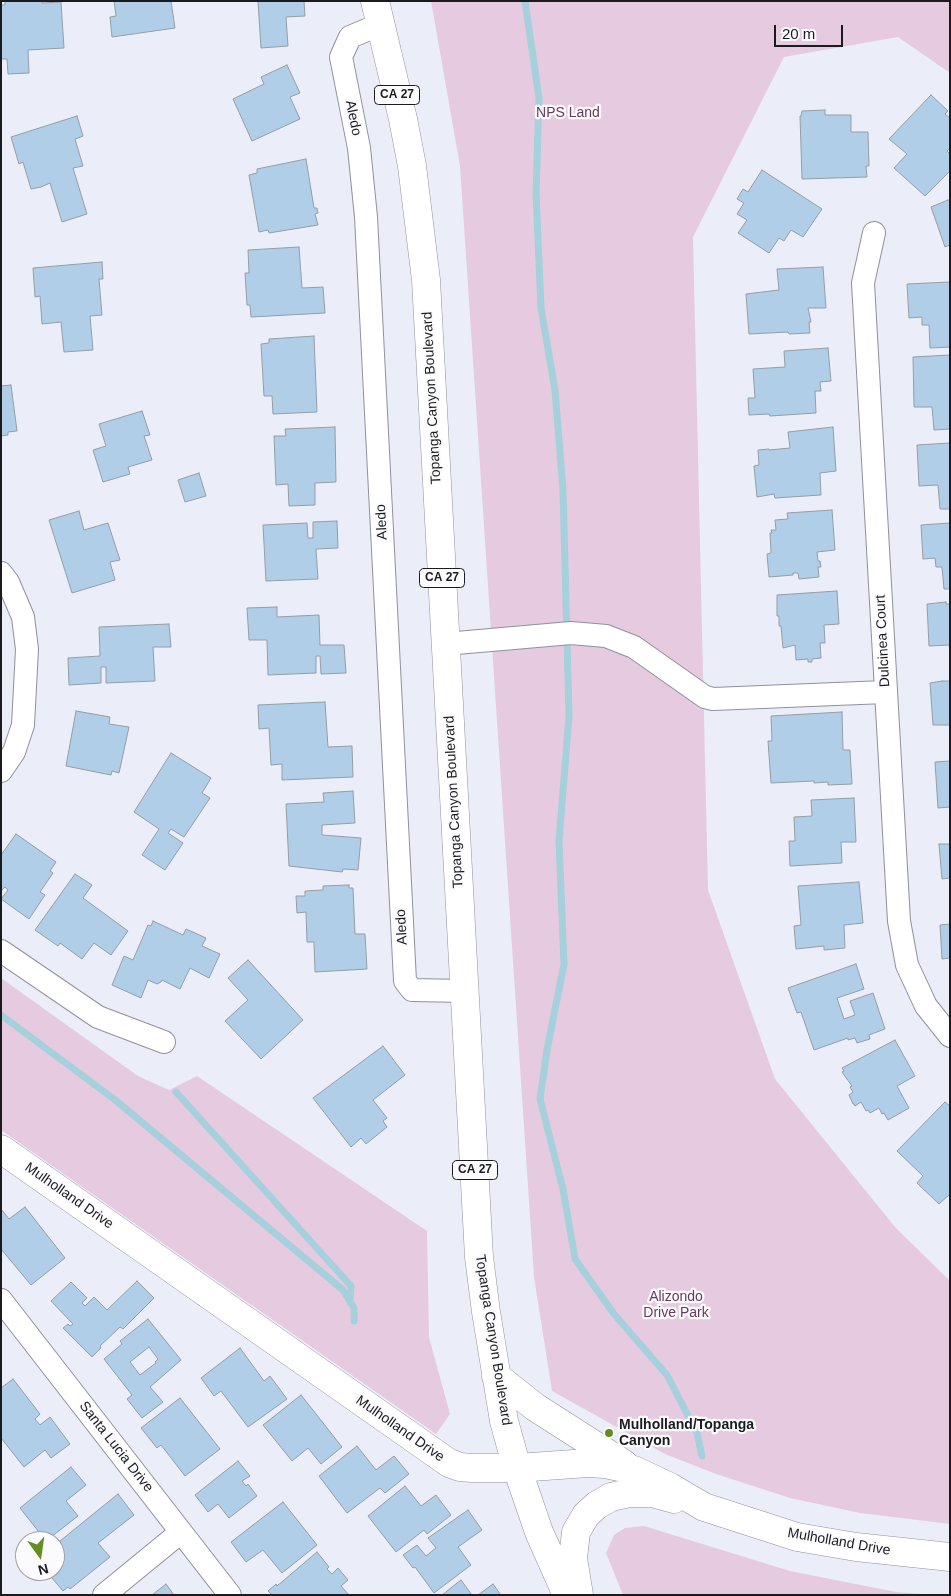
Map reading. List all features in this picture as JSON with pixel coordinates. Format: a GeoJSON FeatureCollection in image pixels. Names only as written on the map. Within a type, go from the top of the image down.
{"type":"FeatureCollection","features":[{"type":"Feature","properties":{"kind":"main road","name":"Topanga Canyon Boulevard"},"geometry":{"type":"LineString","coordinates":[[378,13],[412,166],[426,280],[479,1256],[504,1421],[517,1468],[539,1532],[567,1595]]}},
{"type":"Feature","properties":{"kind":"main road","name":"Mulholland Drive"},"geometry":{"type":"LineString","coordinates":[[1,1149],[449,1463],[460,1467],[472,1468],[517,1468],[588,1462],[605,1464],[634,1470],[670,1487],[704,1507],[798,1536],[872,1549],[950,1557]]}},
{"type":"Feature","properties":{"kind":"main road"},"geometry":{"type":"LineString","coordinates":[[496,1376],[535,1407],[634,1470]]}},
{"type":"Feature","properties":{"kind":"main road"},"geometry":{"type":"LineString","coordinates":[[579,1595],[573,1558],[576,1532],[586,1515],[597,1505],[611,1497],[629,1493],[652,1493],[704,1507]]}},
{"type":"Feature","properties":{"kind":"street","name":"Aledo"},"geometry":{"type":"LineString","coordinates":[[378,13],[350,37],[340,57],[359,148],[366,217],[405,981],[412,990],[465,992]]}},
{"type":"Feature","properties":{"kind":"street","name":"Dulcinea Court"},"geometry":{"type":"LineString","coordinates":[[874,233],[863,283],[899,921],[908,965],[926,1006],[950,1036]]}},
{"type":"Feature","properties":{"kind":"street"},"geometry":{"type":"LineString","coordinates":[[1,573],[8,582],[23,617],[27,649],[23,725],[14,752],[1,771]]}},
{"type":"Feature","properties":{"kind":"street"},"geometry":{"type":"LineString","coordinates":[[445,644],[571,633],[606,636],[634,647],[705,697],[713,699],[885,692]]}},
{"type":"Feature","properties":{"kind":"street"},"geometry":{"type":"LineString","coordinates":[[1,951],[98,1017],[164,1042]]}},
{"type":"Feature","properties":{"kind":"street","name":"Santa Lucia Drive"},"geometry":{"type":"LineString","coordinates":[[1,1300],[230,1595]]}},
{"type":"Feature","properties":{"kind":"street"},"geometry":{"type":"LineString","coordinates":[[104,1595],[181,1532]]}},
{"type":"Feature","properties":{"kind":"green space"},"geometry":{"type":"Polygon","coordinates":[[[431,1],[950,1],[950,73],[898,37],[784,57],[693,237],[708,890],[775,1079],[895,1227],[950,1281],[950,1524],[860,1513],[790,1498],[716,1474],[665,1454],[552,1391],[534,1277],[460,166],[431,1]]]}},
{"type":"Feature","properties":{"kind":"green space"},"geometry":{"type":"Polygon","coordinates":[[[1,978],[138,1076],[169,1090],[197,1076],[427,1231],[429,1337],[450,1414],[436,1434],[1,1130],[1,978]]]}},
{"type":"Feature","properties":{"kind":"green space"},"geometry":{"type":"Polygon","coordinates":[[[644,1526],[790,1571],[896,1592],[935,1595],[623,1595],[606,1553],[614,1535],[625,1528],[644,1526]]]}},
{"type":"Feature","properties":{"kind":"building"},"geometry":{"type":"Polygon","coordinates":[[[5,1],[61,2],[64,48],[28,50],[29,73],[8,74],[7,59],[1,59],[1,5],[5,5],[5,1]]]}},
{"type":"Feature","properties":{"kind":"building"},"geometry":{"type":"Polygon","coordinates":[[[114,1],[171,1],[175,28],[112,37],[110,17],[116,16],[114,1]]]}},
{"type":"Feature","properties":{"kind":"building"},"geometry":{"type":"Polygon","coordinates":[[[258,1],[304,1],[305,16],[286,17],[288,46],[261,48],[258,1]]]}},
{"type":"Feature","properties":{"kind":"building"},"geometry":{"type":"Polygon","coordinates":[[[287,65],[300,93],[290,97],[300,119],[252,141],[233,99],[264,84],[261,77],[287,65]]]}},
{"type":"Feature","properties":{"kind":"building"},"geometry":{"type":"Polygon","coordinates":[[[931,95],[948,111],[945,114],[950,118],[950,148],[947,151],[950,154],[950,171],[925,196],[894,168],[907,154],[889,139],[931,95]]]}},
{"type":"Feature","properties":{"kind":"building"},"geometry":{"type":"Polygon","coordinates":[[[825,110],[825,115],[851,115],[851,132],[868,132],[869,166],[866,166],[867,177],[802,179],[800,116],[802,111],[825,110]]]}},
{"type":"Feature","properties":{"kind":"building"},"geometry":{"type":"Polygon","coordinates":[[[77,116],[83,136],[75,139],[83,166],[73,168],[87,214],[62,222],[50,183],[31,189],[23,162],[19,164],[11,137],[77,116]]]}},
{"type":"Feature","properties":{"kind":"building"},"geometry":{"type":"Polygon","coordinates":[[[306,159],[314,208],[317,208],[318,213],[315,214],[318,225],[269,233],[268,230],[259,232],[249,175],[257,173],[257,169],[306,159]]]}},
{"type":"Feature","properties":{"kind":"building"},"geometry":{"type":"Polygon","coordinates":[[[762,170],[822,209],[803,237],[791,230],[784,241],[779,238],[769,253],[738,233],[747,220],[737,214],[744,203],[737,199],[743,189],[748,192],[762,170]]]}},
{"type":"Feature","properties":{"kind":"building"},"geometry":{"type":"Polygon","coordinates":[[[948,200],[950,201],[950,245],[945,247],[931,207],[948,200]]]}},
{"type":"Feature","properties":{"kind":"building"},"geometry":{"type":"Polygon","coordinates":[[[299,247],[302,288],[323,287],[325,313],[251,317],[250,305],[247,305],[245,273],[249,273],[248,250],[299,247]]]}},
{"type":"Feature","properties":{"kind":"building"},"geometry":{"type":"Polygon","coordinates":[[[102,262],[103,279],[99,279],[102,315],[90,316],[93,350],[64,352],[61,322],[42,324],[40,296],[35,297],[33,268],[102,262]]]}},
{"type":"Feature","properties":{"kind":"building"},"geometry":{"type":"Polygon","coordinates":[[[823,267],[826,308],[808,308],[811,322],[809,322],[810,333],[749,334],[746,294],[779,290],[777,269],[823,267]]]}},
{"type":"Feature","properties":{"kind":"building"},"geometry":{"type":"Polygon","coordinates":[[[950,282],[950,347],[930,348],[929,325],[922,325],[922,317],[909,318],[907,284],[950,282]]]}},
{"type":"Feature","properties":{"kind":"building"},"geometry":{"type":"Polygon","coordinates":[[[314,336],[317,412],[273,414],[272,396],[264,396],[261,344],[269,343],[269,339],[314,336]]]}},
{"type":"Feature","properties":{"kind":"building"},"geometry":{"type":"Polygon","coordinates":[[[828,348],[831,381],[820,382],[821,391],[815,391],[816,413],[770,416],[769,414],[749,415],[748,398],[755,398],[753,369],[785,367],[784,351],[828,348]]]}},
{"type":"Feature","properties":{"kind":"building"},"geometry":{"type":"Polygon","coordinates":[[[950,355],[950,429],[934,430],[932,407],[914,407],[913,357],[950,355]]]}},
{"type":"Feature","properties":{"kind":"building"},"geometry":{"type":"Polygon","coordinates":[[[11,385],[17,431],[8,432],[8,435],[1,436],[1,386],[11,385]]]}},
{"type":"Feature","properties":{"kind":"building"},"geometry":{"type":"Polygon","coordinates":[[[142,411],[150,435],[144,436],[152,460],[128,467],[130,474],[103,482],[93,450],[106,446],[99,424],[142,411]]]}},
{"type":"Feature","properties":{"kind":"building"},"geometry":{"type":"Polygon","coordinates":[[[335,427],[336,482],[315,483],[315,505],[289,506],[288,484],[276,485],[274,436],[286,436],[285,429],[335,427]]]}},
{"type":"Feature","properties":{"kind":"building"},"geometry":{"type":"Polygon","coordinates":[[[833,427],[836,471],[820,473],[821,495],[775,498],[774,494],[757,497],[754,466],[759,465],[758,450],[790,448],[788,432],[833,427]]]}},
{"type":"Feature","properties":{"kind":"building"},"geometry":{"type":"Polygon","coordinates":[[[950,443],[950,509],[940,509],[938,485],[919,486],[917,445],[950,443]]]}},
{"type":"Feature","properties":{"kind":"building"},"geometry":{"type":"Polygon","coordinates":[[[199,473],[206,496],[185,502],[178,480],[199,473]]]}},
{"type":"Feature","properties":{"kind":"building"},"geometry":{"type":"Polygon","coordinates":[[[832,510],[835,550],[817,552],[821,567],[818,567],[819,577],[799,579],[798,573],[793,573],[793,575],[769,577],[767,554],[771,553],[770,533],[772,533],[771,530],[776,530],[775,520],[788,519],[787,513],[832,510]]]}},
{"type":"Feature","properties":{"kind":"building"},"geometry":{"type":"Polygon","coordinates":[[[79,511],[84,530],[108,523],[120,560],[110,562],[115,580],[72,593],[49,520],[79,511]]]}},
{"type":"Feature","properties":{"kind":"building"},"geometry":{"type":"Polygon","coordinates":[[[337,521],[338,548],[316,549],[318,579],[266,581],[263,525],[307,523],[308,538],[313,538],[313,522],[337,521]]]}},
{"type":"Feature","properties":{"kind":"building"},"geometry":{"type":"Polygon","coordinates":[[[950,523],[950,589],[944,589],[942,567],[936,567],[935,558],[923,559],[921,525],[950,523]]]}},
{"type":"Feature","properties":{"kind":"building"},"geometry":{"type":"Polygon","coordinates":[[[837,591],[839,624],[824,625],[825,643],[820,643],[821,658],[812,659],[812,662],[808,662],[808,659],[796,660],[795,645],[783,648],[781,626],[779,626],[779,616],[777,616],[777,595],[837,591]]]}},
{"type":"Feature","properties":{"kind":"building"},"geometry":{"type":"Polygon","coordinates":[[[946,602],[946,604],[950,604],[950,651],[949,645],[929,646],[927,604],[946,602]]]}},
{"type":"Feature","properties":{"kind":"building"},"geometry":{"type":"Polygon","coordinates":[[[277,607],[277,617],[319,615],[320,645],[344,645],[346,673],[321,674],[320,656],[316,656],[316,673],[268,675],[267,640],[249,640],[247,608],[277,607]]]}},
{"type":"Feature","properties":{"kind":"building"},"geometry":{"type":"Polygon","coordinates":[[[169,624],[171,647],[153,647],[155,681],[106,683],[106,667],[101,667],[101,683],[69,685],[68,658],[100,656],[99,627],[169,624]]]}},
{"type":"Feature","properties":{"kind":"building"},"geometry":{"type":"Polygon","coordinates":[[[950,681],[950,725],[933,725],[930,683],[950,681]]]}},
{"type":"Feature","properties":{"kind":"building"},"geometry":{"type":"Polygon","coordinates":[[[325,702],[328,747],[352,746],[353,777],[282,780],[282,764],[271,765],[269,728],[259,729],[258,705],[325,702]]]}},
{"type":"Feature","properties":{"kind":"building"},"geometry":{"type":"Polygon","coordinates":[[[76,711],[110,717],[109,724],[129,727],[119,773],[112,771],[111,775],[66,766],[76,711]]]}},
{"type":"Feature","properties":{"kind":"building"},"geometry":{"type":"Polygon","coordinates":[[[842,712],[843,750],[850,750],[852,784],[828,785],[828,782],[814,783],[814,781],[771,783],[768,741],[772,741],[771,716],[842,712]]]}},
{"type":"Feature","properties":{"kind":"building"},"geometry":{"type":"Polygon","coordinates":[[[171,753],[211,778],[202,793],[210,798],[184,837],[171,829],[168,833],[183,843],[165,870],[142,855],[159,829],[134,812],[171,753]]]}},
{"type":"Feature","properties":{"kind":"building"},"geometry":{"type":"Polygon","coordinates":[[[950,761],[950,807],[938,808],[935,762],[950,761]]]}},
{"type":"Feature","properties":{"kind":"building"},"geometry":{"type":"Polygon","coordinates":[[[353,791],[355,823],[322,825],[322,835],[361,838],[358,870],[343,869],[342,872],[289,866],[286,804],[324,802],[323,793],[353,791]]]}},
{"type":"Feature","properties":{"kind":"building"},"geometry":{"type":"Polygon","coordinates":[[[854,798],[856,842],[841,842],[842,863],[790,866],[789,841],[795,841],[794,817],[812,816],[811,800],[854,798]]]}},
{"type":"Feature","properties":{"kind":"building"},"geometry":{"type":"Polygon","coordinates":[[[16,834],[56,862],[50,871],[53,873],[40,892],[45,895],[29,919],[1,899],[8,890],[5,887],[1,891],[1,855],[16,834]]]}},
{"type":"Feature","properties":{"kind":"building"},"geometry":{"type":"Polygon","coordinates":[[[939,844],[950,844],[950,878],[942,879],[939,844]]]}},
{"type":"Feature","properties":{"kind":"building"},"geometry":{"type":"Polygon","coordinates":[[[75,874],[92,885],[83,898],[128,931],[111,955],[94,943],[82,959],[60,943],[58,946],[35,930],[75,874]]]}},
{"type":"Feature","properties":{"kind":"building"},"geometry":{"type":"Polygon","coordinates":[[[859,882],[863,923],[844,925],[845,948],[824,950],[824,946],[796,949],[794,926],[801,925],[798,886],[859,882]]]}},
{"type":"Feature","properties":{"kind":"building"},"geometry":{"type":"Polygon","coordinates":[[[349,885],[349,888],[353,888],[355,934],[365,934],[367,969],[315,972],[314,942],[307,942],[306,912],[297,913],[296,896],[305,896],[305,891],[323,890],[323,886],[349,885]]]}},
{"type":"Feature","properties":{"kind":"building"},"geometry":{"type":"Polygon","coordinates":[[[153,921],[183,935],[186,929],[206,938],[202,946],[220,954],[209,978],[190,968],[180,989],[162,980],[157,984],[148,980],[141,998],[112,985],[124,956],[133,960],[148,925],[151,926],[153,921]]]}},
{"type":"Feature","properties":{"kind":"building"},"geometry":{"type":"Polygon","coordinates":[[[950,924],[950,958],[942,959],[940,925],[950,924]]]}},
{"type":"Feature","properties":{"kind":"building"},"geometry":{"type":"Polygon","coordinates":[[[248,960],[303,1020],[261,1059],[225,1021],[248,1000],[228,978],[248,960]]]}},
{"type":"Feature","properties":{"kind":"building"},"geometry":{"type":"Polygon","coordinates":[[[856,964],[864,989],[837,998],[844,1019],[855,1015],[850,1001],[873,993],[885,1029],[869,1035],[870,1039],[857,1043],[855,1038],[848,1040],[848,1038],[814,1050],[801,1012],[797,1013],[788,988],[856,964]]]}},
{"type":"Feature","properties":{"kind":"building"},"geometry":{"type":"Polygon","coordinates":[[[895,1040],[915,1076],[897,1086],[909,1108],[888,1120],[879,1108],[870,1113],[868,1110],[866,1111],[861,1102],[855,1106],[853,1104],[849,1095],[853,1092],[850,1087],[852,1086],[842,1072],[844,1071],[842,1068],[895,1040]]]}},
{"type":"Feature","properties":{"kind":"building"},"geometry":{"type":"Polygon","coordinates":[[[383,1046],[405,1075],[373,1100],[387,1118],[383,1121],[387,1127],[366,1144],[361,1138],[351,1147],[313,1098],[383,1046]]]}},
{"type":"Feature","properties":{"kind":"building"},"geometry":{"type":"Polygon","coordinates":[[[945,1102],[950,1106],[950,1194],[939,1204],[917,1183],[923,1176],[897,1151],[945,1102]]]}},
{"type":"Feature","properties":{"kind":"building"},"geometry":{"type":"Polygon","coordinates":[[[25,1207],[65,1258],[31,1285],[1,1249],[1,1209],[9,1219],[25,1207]]]}},
{"type":"Feature","properties":{"kind":"building"},"geometry":{"type":"Polygon","coordinates":[[[137,1281],[154,1298],[123,1329],[120,1327],[100,1346],[101,1348],[92,1357],[63,1328],[68,1324],[70,1326],[73,1324],[51,1301],[71,1282],[87,1298],[82,1303],[85,1306],[94,1297],[107,1310],[137,1281]]]}},
{"type":"Feature","properties":{"kind":"building"},"geometry":{"type":"Polygon","coordinates":[[[148,1319],[181,1360],[150,1387],[163,1402],[142,1418],[127,1399],[132,1395],[104,1359],[122,1344],[120,1341],[148,1319]],[[149,1347],[130,1362],[140,1375],[156,1363],[158,1359],[149,1347]]]}},
{"type":"Feature","properties":{"kind":"building"},"geometry":{"type":"Polygon","coordinates":[[[240,1348],[264,1381],[270,1376],[287,1399],[248,1427],[221,1391],[214,1396],[201,1378],[240,1348]]]}},
{"type":"Feature","properties":{"kind":"building"},"geometry":{"type":"Polygon","coordinates":[[[13,1379],[40,1414],[35,1419],[40,1425],[50,1417],[70,1444],[51,1458],[45,1450],[24,1467],[1,1438],[1,1388],[13,1379]]]}},
{"type":"Feature","properties":{"kind":"building"},"geometry":{"type":"Polygon","coordinates":[[[301,1395],[342,1447],[321,1464],[308,1448],[292,1461],[263,1425],[301,1395]]]}},
{"type":"Feature","properties":{"kind":"building"},"geometry":{"type":"Polygon","coordinates":[[[180,1398],[220,1449],[185,1476],[161,1445],[157,1448],[141,1428],[180,1398]]]}},
{"type":"Feature","properties":{"kind":"building"},"geometry":{"type":"Polygon","coordinates":[[[357,1446],[376,1470],[394,1456],[409,1474],[385,1493],[380,1488],[347,1513],[319,1476],[357,1446]]]}},
{"type":"Feature","properties":{"kind":"building"},"geometry":{"type":"Polygon","coordinates":[[[238,1461],[250,1476],[242,1481],[246,1486],[248,1484],[257,1496],[229,1518],[218,1504],[208,1512],[195,1495],[238,1461]]]}},
{"type":"Feature","properties":{"kind":"building"},"geometry":{"type":"Polygon","coordinates":[[[71,1467],[86,1485],[66,1501],[78,1516],[59,1531],[38,1531],[20,1508],[71,1467]]]}},
{"type":"Feature","properties":{"kind":"building"},"geometry":{"type":"Polygon","coordinates":[[[405,1486],[421,1506],[436,1495],[451,1515],[427,1534],[424,1530],[396,1552],[368,1516],[405,1486]]]}},
{"type":"Feature","properties":{"kind":"building"},"geometry":{"type":"Polygon","coordinates":[[[118,1494],[134,1515],[98,1543],[110,1557],[70,1589],[68,1587],[63,1591],[54,1581],[65,1581],[65,1537],[118,1494]]]}},
{"type":"Feature","properties":{"kind":"building"},"geometry":{"type":"Polygon","coordinates":[[[283,1502],[317,1545],[282,1573],[263,1550],[246,1562],[231,1542],[283,1502]]]}},
{"type":"Feature","properties":{"kind":"building"},"geometry":{"type":"Polygon","coordinates":[[[468,1510],[482,1530],[458,1547],[471,1565],[434,1593],[415,1567],[413,1568],[403,1555],[417,1545],[426,1556],[436,1548],[428,1538],[468,1510]]]}},
{"type":"Feature","properties":{"kind":"building"},"geometry":{"type":"Polygon","coordinates":[[[317,1552],[332,1574],[338,1568],[348,1580],[341,1586],[349,1595],[272,1595],[268,1591],[276,1584],[277,1586],[317,1552]]]}},
{"type":"Feature","properties":{"kind":"building"},"geometry":{"type":"Polygon","coordinates":[[[461,1580],[472,1595],[442,1595],[461,1580]]]}},
{"type":"Feature","properties":{"kind":"building"},"geometry":{"type":"Polygon","coordinates":[[[166,1584],[174,1595],[152,1595],[166,1584]]]}},
{"type":"Feature","properties":{"kind":"building"},"geometry":{"type":"Polygon","coordinates":[[[493,1584],[501,1595],[478,1595],[493,1584]]]}},
{"type":"Feature","properties":{"kind":"waterway"},"geometry":{"type":"LineString","coordinates":[[525,1],[539,98],[536,193],[541,308],[555,390],[563,490],[569,716],[559,841],[564,964],[547,1050],[540,1099],[563,1189],[575,1259],[614,1314],[667,1375],[697,1433],[702,1456]]}},
{"type":"Feature","properties":{"kind":"waterway"},"geometry":{"type":"LineString","coordinates":[[1,1015],[114,1099],[343,1290],[354,1308],[354,1321]]}},
{"type":"Feature","properties":{"kind":"waterway"},"geometry":{"type":"LineString","coordinates":[[176,1092],[351,1286],[350,1302]]}},
{"type":"Feature","properties":{"kind":"place","name":"Mulholland/Topanga Canyon"},"geometry":{"type":"Point","coordinates":[609,1433]}},
{"type":"Feature","properties":{"kind":"park label","name":"NPS Land"},"geometry":{"type":"Point","coordinates":[568,113]}},
{"type":"Feature","properties":{"kind":"park label","name":"Alizondo Drive Park"},"geometry":{"type":"Point","coordinates":[676,1305]}}]}
